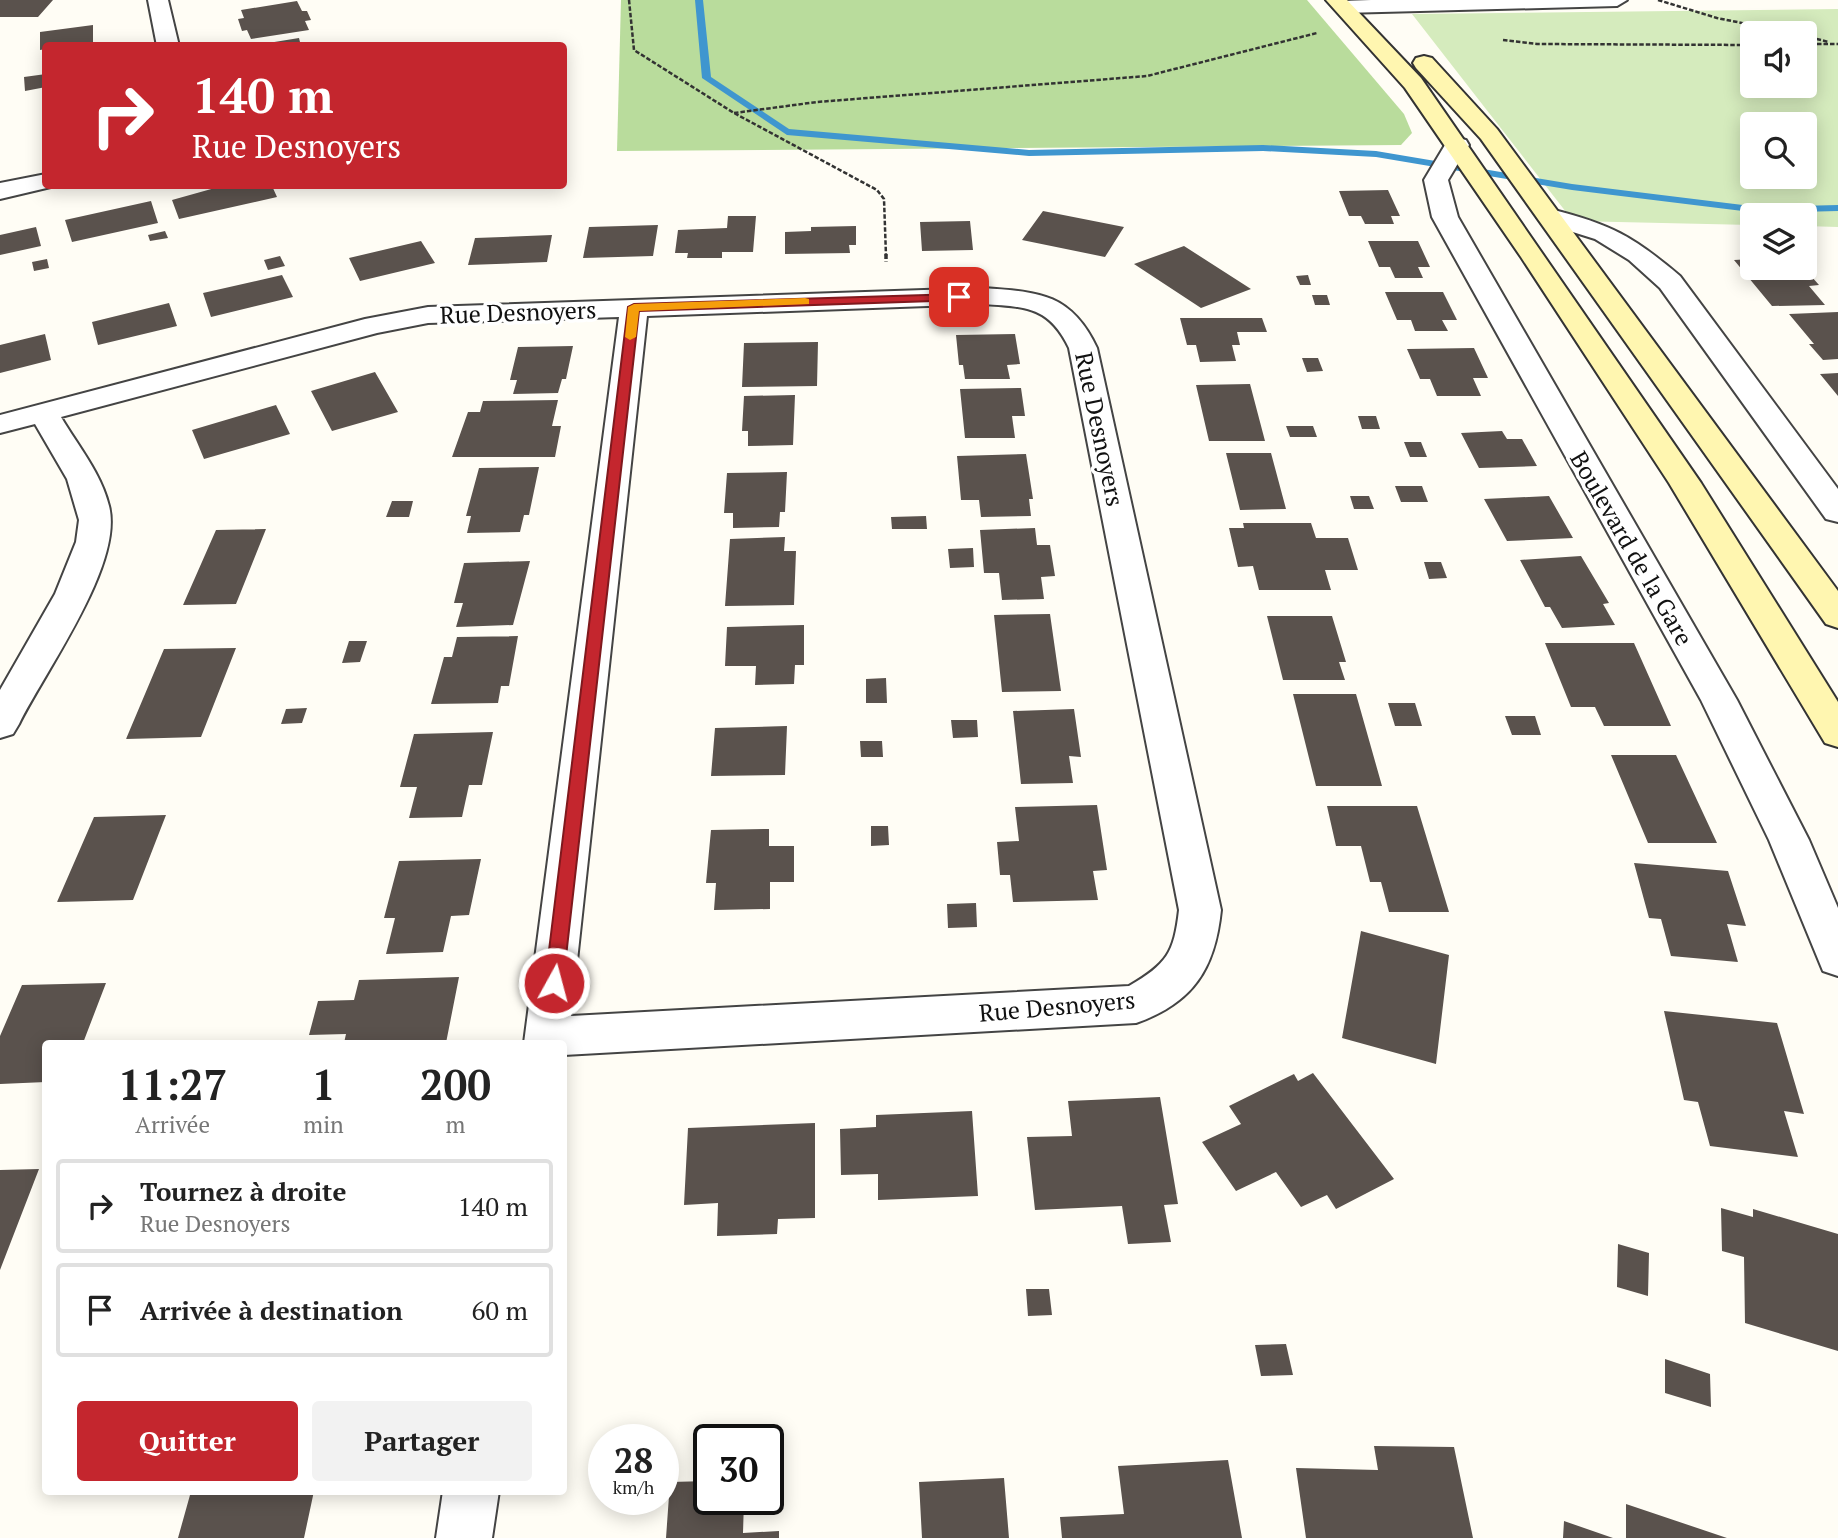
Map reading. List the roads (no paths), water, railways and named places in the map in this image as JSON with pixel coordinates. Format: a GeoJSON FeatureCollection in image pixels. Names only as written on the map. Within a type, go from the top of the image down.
{"type":"FeatureCollection","features":[{"type":"Feature","properties":{"kind":"street"},"geometry":{"type":"LineString","coordinates":[[158,0],[167,42]]}},
{"type":"Feature","properties":{"kind":"street"},"geometry":{"type":"LineString","coordinates":[[1356,7],[1617,0]]}},
{"type":"Feature","properties":{"kind":"street"},"geometry":{"type":"LineString","coordinates":[[1356,7],[1457,145],[1685,483],[1838,733]]}},
{"type":"Feature","properties":{"kind":"street"},"geometry":{"type":"LineString","coordinates":[[1356,7],[1489,134],[1838,616]]}},
{"type":"Feature","properties":{"kind":"street","name":"Boulevard de la Gare"},"geometry":{"type":"LineString","coordinates":[[1457,145],[1436,180],[1445,217],[1719,700],[1789,840],[1838,958]]}},
{"type":"Feature","properties":{"kind":"street"},"geometry":{"type":"LineString","coordinates":[[0,191],[42,182]]}},
{"type":"Feature","properties":{"kind":"street"},"geometry":{"type":"LineString","coordinates":[[1550,217],[1604,233],[1638,254],[1670,282],[1838,512]]}},
{"type":"Feature","properties":{"kind":"street","name":"Rue Desnoyers"},"geometry":{"type":"LineString","coordinates":[[0,424],[375,324],[428,315],[983,296],[1031,300],[1056,308],[1076,327],[1083,348],[1200,910],[1197,948],[1173,983],[1136,1004],[547,1040]]}},
{"type":"Feature","properties":{"kind":"street"},"geometry":{"type":"LineString","coordinates":[[547,1040],[634,307]]}},
{"type":"Feature","properties":{"kind":"street"},"geometry":{"type":"LineString","coordinates":[[0,724],[76,588],[92,551],[95,520],[88,493],[44,414]]}},
{"type":"Feature","properties":{"kind":"street"},"geometry":{"type":"LineString","coordinates":[[464,1538],[470,1495]]}},
{"type":"Feature","properties":{"kind":"waterway"},"geometry":{"type":"LineString","coordinates":[[699,0],[707,78],[787,132],[1029,153],[1263,148],[1376,154],[1572,187],[1759,210],[1838,208]]}}]}
